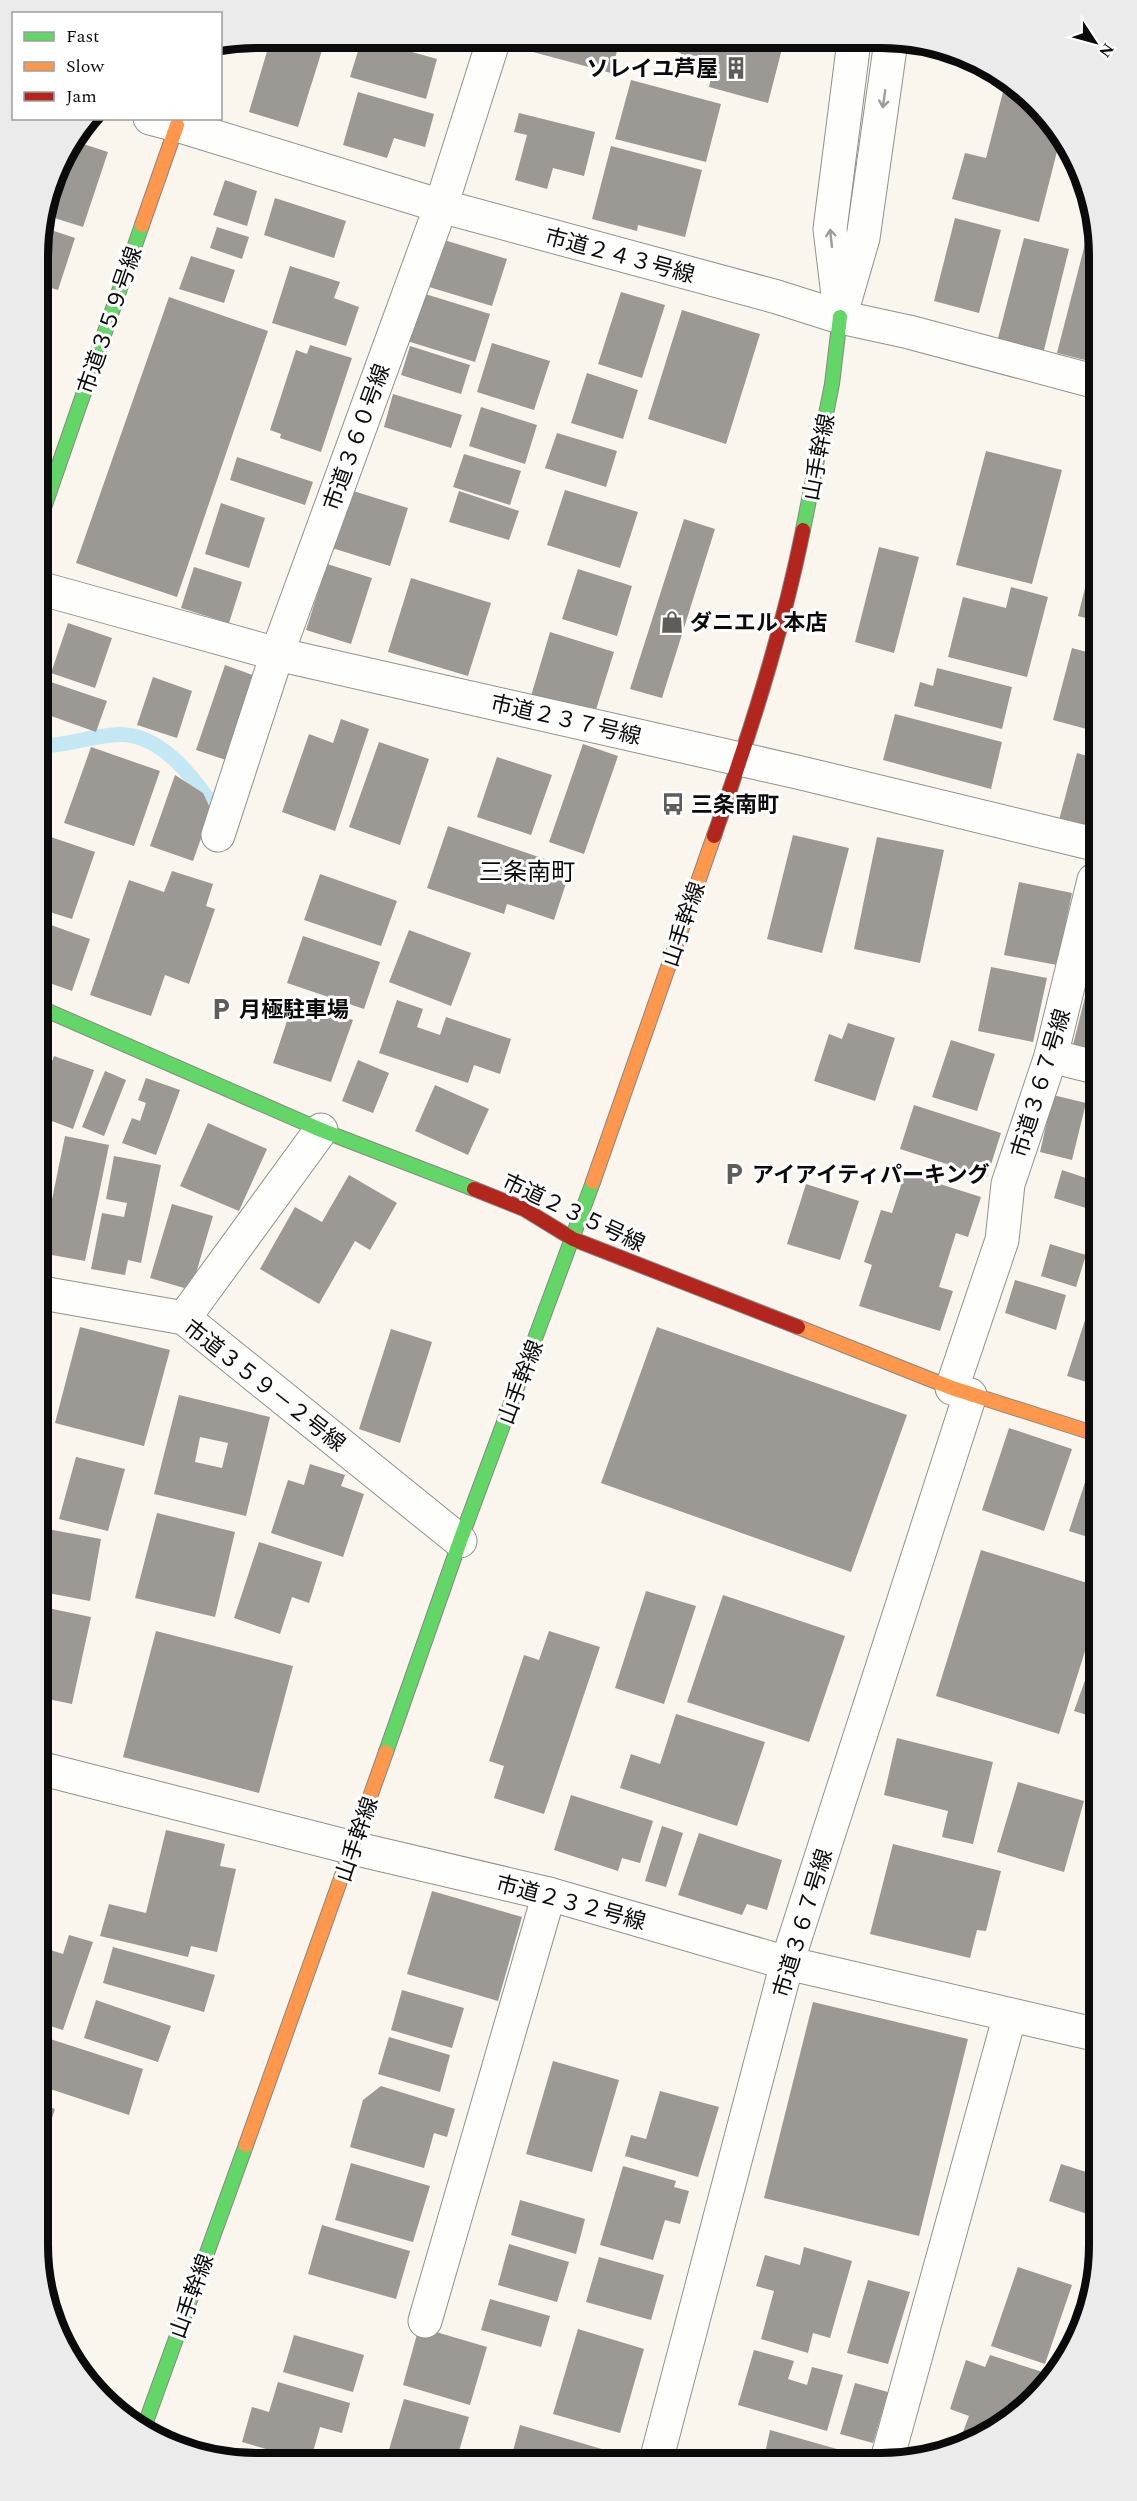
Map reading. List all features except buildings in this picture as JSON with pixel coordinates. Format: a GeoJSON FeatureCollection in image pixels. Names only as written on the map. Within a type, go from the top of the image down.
{"type":"FeatureCollection","features":[{"type":"Feature","properties":{"kind":"street","name":"市道３６０号線"},"geometry":{"type":"LineString","coordinates":[[218,835],[278,654],[441,206],[491,48]]}},
{"type":"Feature","properties":{"kind":"street","name":"山手幹線"},"geometry":{"type":"LineString","coordinates":[[840,317],[830,229],[853,48]]}},
{"type":"Feature","properties":{"kind":"street","name":"山手幹線"},"geometry":{"type":"LineString","coordinates":[[146,2421],[353,1848],[460,1541],[573,1239],[741,759],[772,656],[801,540],[832,384],[840,317],[863,238],[890,48]]}},
{"type":"Feature","properties":{"kind":"street","name":"市道２４３号線"},"geometry":{"type":"LineString","coordinates":[[168,121],[441,206],[766,294],[840,317],[909,332],[1089,380]]}},
{"type":"Feature","properties":{"kind":"street","name":"市道３５９号線"},"geometry":{"type":"LineString","coordinates":[[48,494],[168,121]]}},
{"type":"Feature","properties":{"kind":"street","name":"市道２３７号線"},"geometry":{"type":"LineString","coordinates":[[48,590],[278,654],[741,759],[1089,843]]}},
{"type":"Feature","properties":{"kind":"street","name":"市道３６７号線"},"geometry":{"type":"LineString","coordinates":[[658,2453],[787,1963],[961,1391],[1002,1240],[1008,1184],[1051,1056],[1089,900]]}},
{"type":"Feature","properties":{"kind":"street","name":"市道２３５号線"},"geometry":{"type":"LineString","coordinates":[[48,1011],[321,1130],[524,1209],[573,1239],[961,1391],[1089,1432]]}},
{"type":"Feature","properties":{"kind":"street"},"geometry":{"type":"LineString","coordinates":[[1051,1056],[1089,1066]]}},
{"type":"Feature","properties":{"kind":"street"},"geometry":{"type":"LineString","coordinates":[[184,1318],[321,1130]]}},
{"type":"Feature","properties":{"kind":"street","name":"市道３５９－２号線"},"geometry":{"type":"LineString","coordinates":[[48,1294],[184,1318],[460,1541]]}},
{"type":"Feature","properties":{"kind":"street","name":"市道２３２号線"},"geometry":{"type":"LineString","coordinates":[[48,1770],[353,1848],[549,1894],[787,1963],[1089,2033]]}},
{"type":"Feature","properties":{"kind":"street"},"geometry":{"type":"LineString","coordinates":[[425,2321],[549,1894]]}},
{"type":"Feature","properties":{"kind":"street"},"geometry":{"type":"LineString","coordinates":[[889,2452],[1011,2015]]}},
{"type":"Feature","properties":{"kind":"waterway"},"geometry":{"type":"LineString","coordinates":[[48,746],[112,735],[129,735],[145,740],[174,759],[187,772],[218,813]]}},
{"type":"Feature","properties":{"kind":"traffic: fast"},"geometry":{"type":"LineString","coordinates":[[48,496],[142,225]]}},
{"type":"Feature","properties":{"kind":"traffic: fast"},"geometry":{"type":"LineString","coordinates":[[803,530],[832,384],[840,317]]}},
{"type":"Feature","properties":{"kind":"traffic: fast"},"geometry":{"type":"LineString","coordinates":[[48,1011],[321,1130],[474,1189]]}},
{"type":"Feature","properties":{"kind":"traffic: fast"},"geometry":{"type":"LineString","coordinates":[[386,1752],[460,1541],[593,1182]]}},
{"type":"Feature","properties":{"kind":"traffic: fast"},"geometry":{"type":"LineString","coordinates":[[146,2421],[246,2145]]}},
{"type":"Feature","properties":{"kind":"traffic: slow"},"geometry":{"type":"LineString","coordinates":[[142,225],[177,125]]}},
{"type":"Feature","properties":{"kind":"traffic: slow"},"geometry":{"type":"LineString","coordinates":[[593,1182],[714,836]]}},
{"type":"Feature","properties":{"kind":"traffic: slow"},"geometry":{"type":"LineString","coordinates":[[798,1327],[952,1388],[1089,1432]]}},
{"type":"Feature","properties":{"kind":"traffic: slow"},"geometry":{"type":"LineString","coordinates":[[246,2145],[386,1752]]}},
{"type":"Feature","properties":{"kind":"traffic: jam"},"geometry":{"type":"LineString","coordinates":[[714,836],[764,684],[795,569],[803,530]]}},
{"type":"Feature","properties":{"kind":"traffic: jam"},"geometry":{"type":"LineString","coordinates":[[474,1189],[524,1209],[573,1239],[798,1327]]}},
{"type":"Feature","properties":{"kind":"place","name":"ソレイユ芦屋"},"geometry":{"type":"Point","coordinates":[736,68]}},
{"type":"Feature","properties":{"kind":"place","name":"ダニエル 本店"},"geometry":{"type":"Point","coordinates":[672,622]}},
{"type":"Feature","properties":{"kind":"place","name":"三条南町"},"geometry":{"type":"Point","coordinates":[673,804]}},
{"type":"Feature","properties":{"kind":"place","name":"月極駐車場"},"geometry":{"type":"Point","coordinates":[221,1009]}},
{"type":"Feature","properties":{"kind":"place","name":"アイアイティパーキング"},"geometry":{"type":"Point","coordinates":[734,1174]}},
{"type":"Feature","properties":{"kind":"district","name":"三条南町"},"geometry":{"type":"Point","coordinates":[527,872]}}]}
